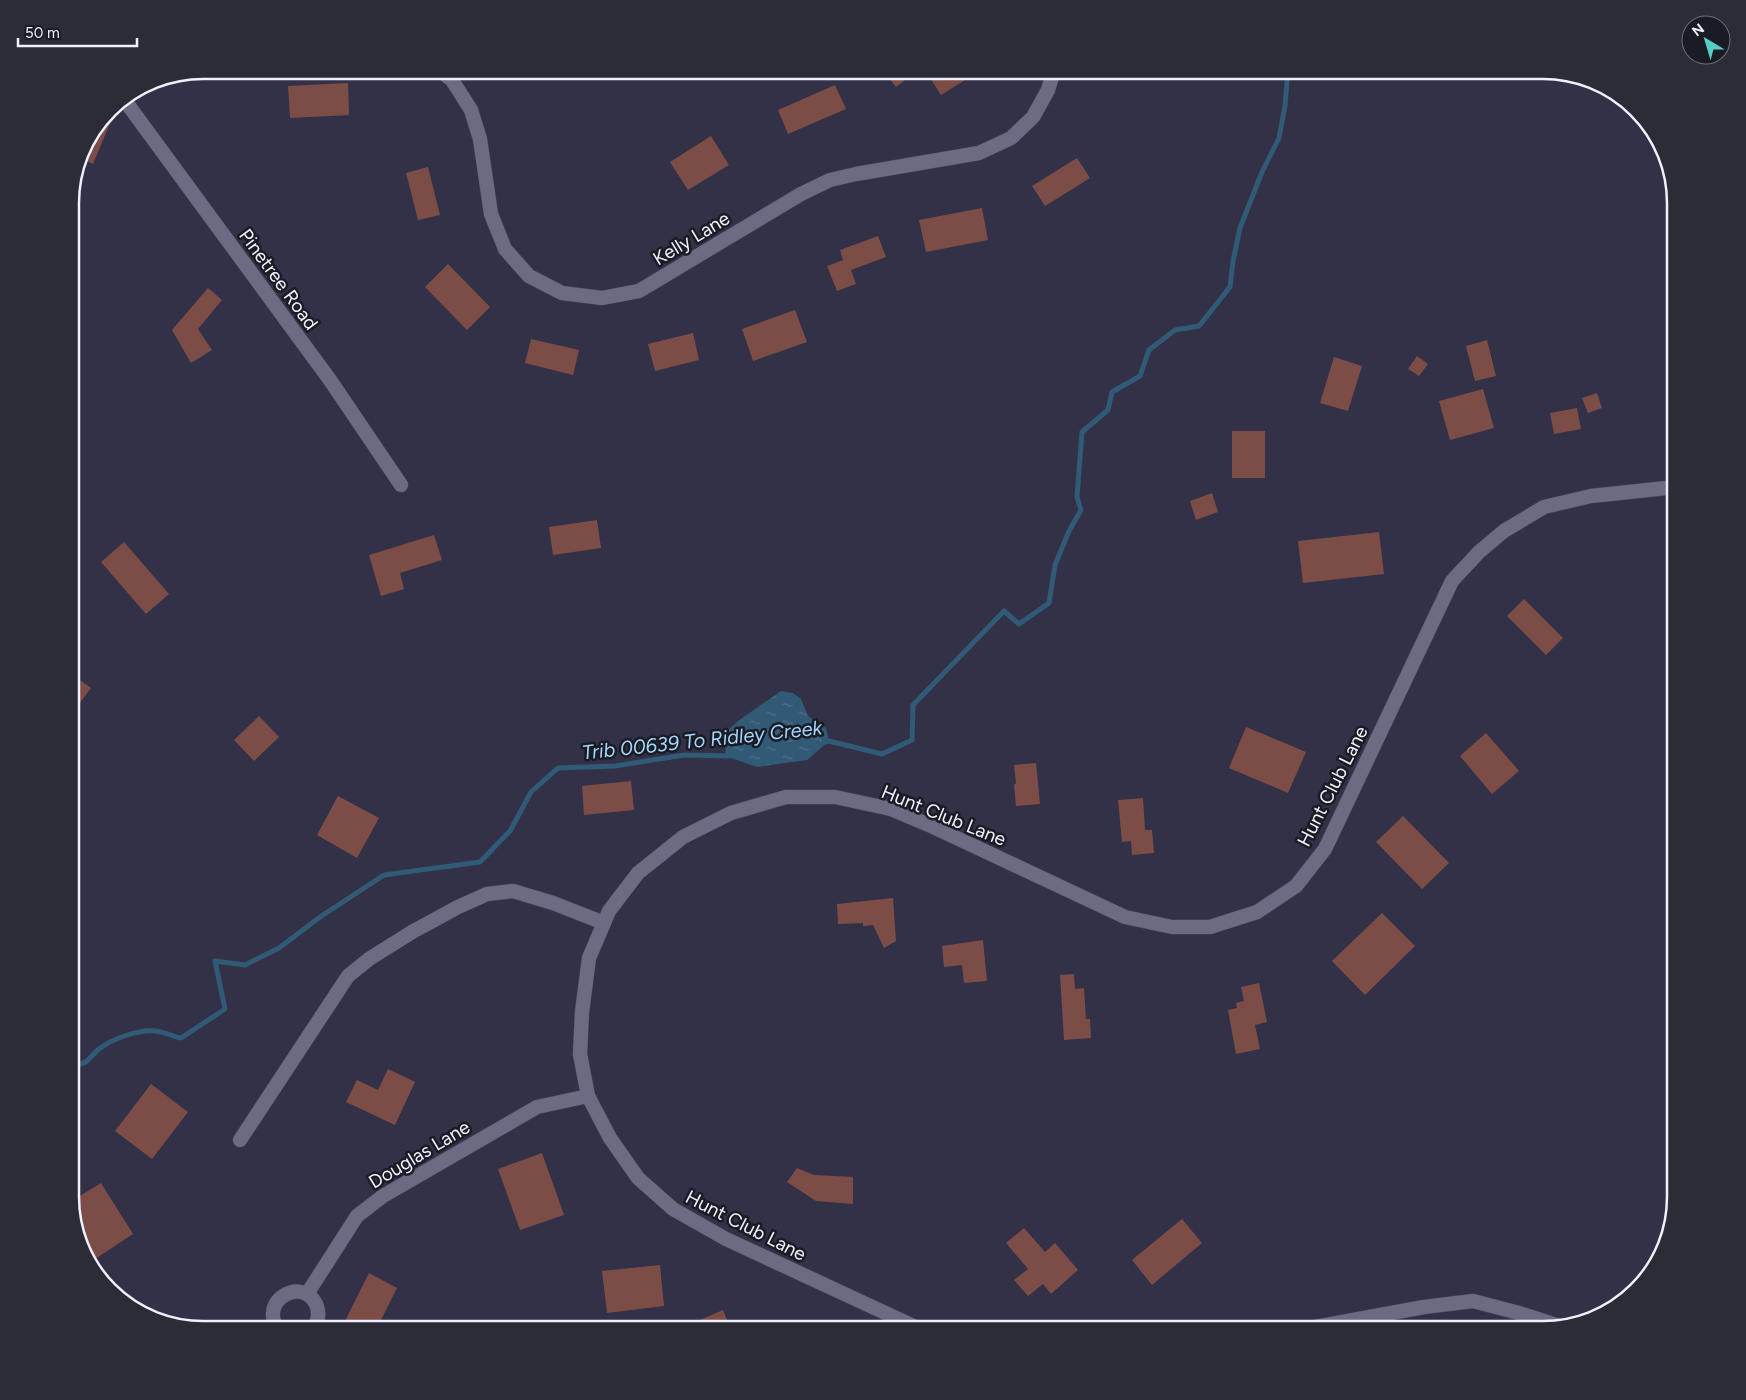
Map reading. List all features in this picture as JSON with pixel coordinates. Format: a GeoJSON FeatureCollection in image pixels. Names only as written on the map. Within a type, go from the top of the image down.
{"type":"FeatureCollection","features":[{"type":"Feature","properties":{"kind":"street","name":"Kelly Lane"},"geometry":{"type":"LineString","coordinates":[[451,79],[471,110],[480,139],[491,214],[505,249],[529,276],[562,293],[602,298],[639,291],[801,194],[830,180],[979,153],[1012,138],[1033,117],[1048,90],[1051,79]]}},
{"type":"Feature","properties":{"kind":"street","name":"Pinetree Road"},"geometry":{"type":"LineString","coordinates":[[128,105],[330,380],[401,485]]}},
{"type":"Feature","properties":{"kind":"street","name":"Hunt Club Lane"},"geometry":{"type":"LineString","coordinates":[[903,1321],[726,1239],[673,1209],[638,1178],[610,1138],[588,1096],[580,1054],[582,1012],[589,958],[609,911],[638,873],[683,837],[731,812],[786,797],[835,797],[891,809],[1125,917],[1172,927],[1210,928],[1257,912],[1296,886],[1325,849],[1452,581],[1479,552],[1504,531],[1544,507],[1591,496],[1667,488]]}},
{"type":"Feature","properties":{"kind":"street"},"geometry":{"type":"LineString","coordinates":[[240,1140],[348,976],[369,959],[412,932],[458,907],[487,894],[513,891],[553,903],[604,923]]}},
{"type":"Feature","properties":{"kind":"street","name":"Douglas Lane"},"geometry":{"type":"LineString","coordinates":[[307,1294],[357,1216],[383,1196],[537,1107],[588,1096]]}},
{"type":"Feature","properties":{"kind":"street"},"geometry":{"type":"LineString","coordinates":[[273,1321],[272,1314],[278,1299],[284,1294],[292,1292],[307,1294],[313,1300],[319,1314],[317,1321]]}},
{"type":"Feature","properties":{"kind":"street"},"geometry":{"type":"LineString","coordinates":[[1347,1321],[1424,1307],[1473,1301],[1520,1312],[1545,1321]]}},
{"type":"Feature","properties":{"kind":"water"},"geometry":{"type":"Polygon","coordinates":[[[781,691],[793,693],[801,699],[808,716],[826,728],[829,741],[807,760],[757,767],[725,756],[727,731],[781,691]]]}},
{"type":"Feature","properties":{"kind":"building"},"geometry":{"type":"Polygon","coordinates":[[[890,79],[906,79],[896,87],[890,79]]]}},
{"type":"Feature","properties":{"kind":"building"},"geometry":{"type":"Polygon","coordinates":[[[931,79],[967,79],[941,95],[931,79]]]}},
{"type":"Feature","properties":{"kind":"building"},"geometry":{"type":"Polygon","coordinates":[[[348,83],[349,115],[290,118],[288,86],[348,83]]]}},
{"type":"Feature","properties":{"kind":"building"},"geometry":{"type":"Polygon","coordinates":[[[835,85],[846,109],[788,134],[778,110],[835,85]]]}},
{"type":"Feature","properties":{"kind":"building"},"geometry":{"type":"Polygon","coordinates":[[[112,119],[93,164],[86,161],[88,155],[95,141],[112,119]]]}},
{"type":"Feature","properties":{"kind":"building"},"geometry":{"type":"Polygon","coordinates":[[[711,136],[729,165],[688,190],[670,162],[711,136]]]}},
{"type":"Feature","properties":{"kind":"building"},"geometry":{"type":"Polygon","coordinates":[[[1077,158],[1090,178],[1045,206],[1032,186],[1077,158]]]}},
{"type":"Feature","properties":{"kind":"building"},"geometry":{"type":"Polygon","coordinates":[[[428,167],[440,215],[418,220],[406,173],[428,167]]]}},
{"type":"Feature","properties":{"kind":"building"},"geometry":{"type":"Polygon","coordinates":[[[982,208],[988,240],[926,252],[919,220],[982,208]]]}},
{"type":"Feature","properties":{"kind":"building"},"geometry":{"type":"Polygon","coordinates":[[[878,236],[886,257],[851,270],[856,284],[837,291],[827,266],[843,260],[840,250],[878,236]]]}},
{"type":"Feature","properties":{"kind":"building"},"geometry":{"type":"Polygon","coordinates":[[[448,264],[490,307],[467,330],[425,287],[448,264]]]}},
{"type":"Feature","properties":{"kind":"building"},"geometry":{"type":"Polygon","coordinates":[[[208,288],[222,300],[198,329],[212,350],[191,363],[172,330],[208,288]]]}},
{"type":"Feature","properties":{"kind":"building"},"geometry":{"type":"Polygon","coordinates":[[[795,310],[807,342],[753,361],[742,329],[795,310]]]}},
{"type":"Feature","properties":{"kind":"building"},"geometry":{"type":"Polygon","coordinates":[[[693,333],[699,360],[655,371],[648,344],[693,333]]]}},
{"type":"Feature","properties":{"kind":"building"},"geometry":{"type":"Polygon","coordinates":[[[531,339],[579,350],[573,375],[525,363],[531,339]]]}},
{"type":"Feature","properties":{"kind":"building"},"geometry":{"type":"Polygon","coordinates":[[[1487,340],[1496,376],[1475,381],[1466,346],[1487,340]]]}},
{"type":"Feature","properties":{"kind":"building"},"geometry":{"type":"Polygon","coordinates":[[[1417,356],[1428,364],[1419,376],[1408,369],[1417,356]]]}},
{"type":"Feature","properties":{"kind":"building"},"geometry":{"type":"Polygon","coordinates":[[[1334,357],[1362,366],[1348,411],[1320,403],[1334,357]]]}},
{"type":"Feature","properties":{"kind":"building"},"geometry":{"type":"Polygon","coordinates":[[[1483,389],[1494,428],[1450,440],[1439,401],[1483,389]]]}},
{"type":"Feature","properties":{"kind":"building"},"geometry":{"type":"Polygon","coordinates":[[[1597,393],[1602,408],[1588,413],[1582,398],[1597,393]]]}},
{"type":"Feature","properties":{"kind":"building"},"geometry":{"type":"Polygon","coordinates":[[[1577,408],[1581,429],[1554,434],[1550,413],[1577,408]]]}},
{"type":"Feature","properties":{"kind":"building"},"geometry":{"type":"Polygon","coordinates":[[[1232,431],[1265,431],[1265,478],[1232,478],[1232,431]]]}},
{"type":"Feature","properties":{"kind":"building"},"geometry":{"type":"Polygon","coordinates":[[[1212,493],[1218,512],[1196,520],[1190,501],[1212,493]]]}},
{"type":"Feature","properties":{"kind":"building"},"geometry":{"type":"Polygon","coordinates":[[[597,520],[601,548],[553,555],[549,527],[597,520]]]}},
{"type":"Feature","properties":{"kind":"building"},"geometry":{"type":"Polygon","coordinates":[[[1379,532],[1384,574],[1303,583],[1298,541],[1379,532]]]}},
{"type":"Feature","properties":{"kind":"building"},"geometry":{"type":"Polygon","coordinates":[[[434,535],[442,560],[400,573],[404,589],[381,596],[369,555],[434,535]]]}},
{"type":"Feature","properties":{"kind":"building"},"geometry":{"type":"Polygon","coordinates":[[[124,542],[169,594],[146,614],[101,562],[124,542]]]}},
{"type":"Feature","properties":{"kind":"building"},"geometry":{"type":"Polygon","coordinates":[[[1524,599],[1563,638],[1546,655],[1507,616],[1524,599]]]}},
{"type":"Feature","properties":{"kind":"building"},"geometry":{"type":"Polygon","coordinates":[[[79,679],[91,688],[79,704],[79,679]]]}},
{"type":"Feature","properties":{"kind":"building"},"geometry":{"type":"Polygon","coordinates":[[[259,716],[279,737],[254,761],[234,740],[259,716]]]}},
{"type":"Feature","properties":{"kind":"building"},"geometry":{"type":"Polygon","coordinates":[[[1246,727],[1306,752],[1288,793],[1229,768],[1246,727]]]}},
{"type":"Feature","properties":{"kind":"building"},"geometry":{"type":"Polygon","coordinates":[[[1486,733],[1519,771],[1492,794],[1460,756],[1486,733]]]}},
{"type":"Feature","properties":{"kind":"building"},"geometry":{"type":"Polygon","coordinates":[[[1036,763],[1040,804],[1016,806],[1014,765],[1036,763]]]}},
{"type":"Feature","properties":{"kind":"building"},"geometry":{"type":"Polygon","coordinates":[[[631,781],[634,810],[584,815],[582,786],[631,781]]]}},
{"type":"Feature","properties":{"kind":"building"},"geometry":{"type":"Polygon","coordinates":[[[338,796],[379,818],[357,858],[317,835],[338,796]]]}},
{"type":"Feature","properties":{"kind":"building"},"geometry":{"type":"Polygon","coordinates":[[[1143,798],[1145,830],[1152,830],[1154,853],[1132,855],[1131,841],[1122,842],[1118,800],[1143,798]]]}},
{"type":"Feature","properties":{"kind":"building"},"geometry":{"type":"Polygon","coordinates":[[[1403,816],[1449,863],[1422,889],[1376,842],[1403,816]]]}},
{"type":"Feature","properties":{"kind":"building"},"geometry":{"type":"Polygon","coordinates":[[[893,898],[896,941],[884,948],[873,925],[863,926],[863,923],[838,924],[837,904],[893,898]]]}},
{"type":"Feature","properties":{"kind":"building"},"geometry":{"type":"Polygon","coordinates":[[[1382,913],[1415,946],[1365,995],[1332,961],[1382,913]]]}},
{"type":"Feature","properties":{"kind":"building"},"geometry":{"type":"Polygon","coordinates":[[[983,940],[987,981],[964,983],[962,965],[944,967],[942,946],[983,940]]]}},
{"type":"Feature","properties":{"kind":"building"},"geometry":{"type":"Polygon","coordinates":[[[1074,974],[1075,989],[1084,988],[1086,1019],[1090,1019],[1091,1038],[1064,1040],[1060,975],[1074,974]]]}},
{"type":"Feature","properties":{"kind":"building"},"geometry":{"type":"Polygon","coordinates":[[[1259,983],[1267,1022],[1255,1025],[1260,1049],[1236,1054],[1228,1010],[1237,1008],[1236,1003],[1244,1001],[1241,987],[1259,983]]]}},
{"type":"Feature","properties":{"kind":"building"},"geometry":{"type":"Polygon","coordinates":[[[388,1069],[415,1082],[395,1125],[346,1102],[357,1080],[378,1090],[388,1069]]]}},
{"type":"Feature","properties":{"kind":"building"},"geometry":{"type":"Polygon","coordinates":[[[151,1084],[188,1112],[152,1159],[115,1131],[151,1084]]]}},
{"type":"Feature","properties":{"kind":"building"},"geometry":{"type":"Polygon","coordinates":[[[542,1153],[564,1215],[520,1230],[498,1169],[542,1153]]]}},
{"type":"Feature","properties":{"kind":"building"},"geometry":{"type":"Polygon","coordinates":[[[797,1168],[814,1175],[853,1177],[853,1204],[816,1201],[787,1182],[797,1168]]]}},
{"type":"Feature","properties":{"kind":"building"},"geometry":{"type":"Polygon","coordinates":[[[101,1183],[133,1234],[95,1259],[83,1229],[79,1196],[101,1183]]]}},
{"type":"Feature","properties":{"kind":"building"},"geometry":{"type":"Polygon","coordinates":[[[1182,1219],[1202,1243],[1152,1285],[1132,1260],[1182,1219]]]}},
{"type":"Feature","properties":{"kind":"building"},"geometry":{"type":"Polygon","coordinates":[[[1024,1228],[1045,1252],[1055,1243],[1078,1270],[1051,1294],[1043,1284],[1028,1296],[1014,1280],[1028,1269],[1006,1243],[1024,1228]]]}},
{"type":"Feature","properties":{"kind":"building"},"geometry":{"type":"Polygon","coordinates":[[[660,1265],[664,1306],[607,1313],[602,1271],[660,1265]]]}},
{"type":"Feature","properties":{"kind":"building"},"geometry":{"type":"Polygon","coordinates":[[[369,1273],[397,1288],[380,1321],[345,1321],[369,1273]]]}},
{"type":"Feature","properties":{"kind":"building"},"geometry":{"type":"Polygon","coordinates":[[[723,1310],[727,1321],[698,1321],[723,1310]]]}},
{"type":"Feature","properties":{"kind":"waterway","name":"Trib 00639 To Ridley Creek"},"geometry":{"type":"LineString","coordinates":[[824,742],[829,741],[882,754],[912,740],[913,705],[1004,611],[1019,624],[1049,603],[1055,565],[1069,531],[1081,510],[1077,497],[1082,432],[1108,410],[1112,392],[1140,376],[1149,350],[1175,330],[1199,326],[1230,287],[1240,228],[1262,172],[1279,138],[1285,106],[1287,79]]}},
{"type":"Feature","properties":{"kind":"waterway","name":"Trib 00639 To Ridley Creek"},"geometry":{"type":"LineString","coordinates":[[79,1064],[87,1061],[104,1045],[134,1033],[155,1031],[181,1038],[225,1009],[215,961],[245,965],[279,948],[320,917],[384,875],[480,862],[510,831],[531,792],[558,768],[615,766],[684,755],[729,756]]}}]}
